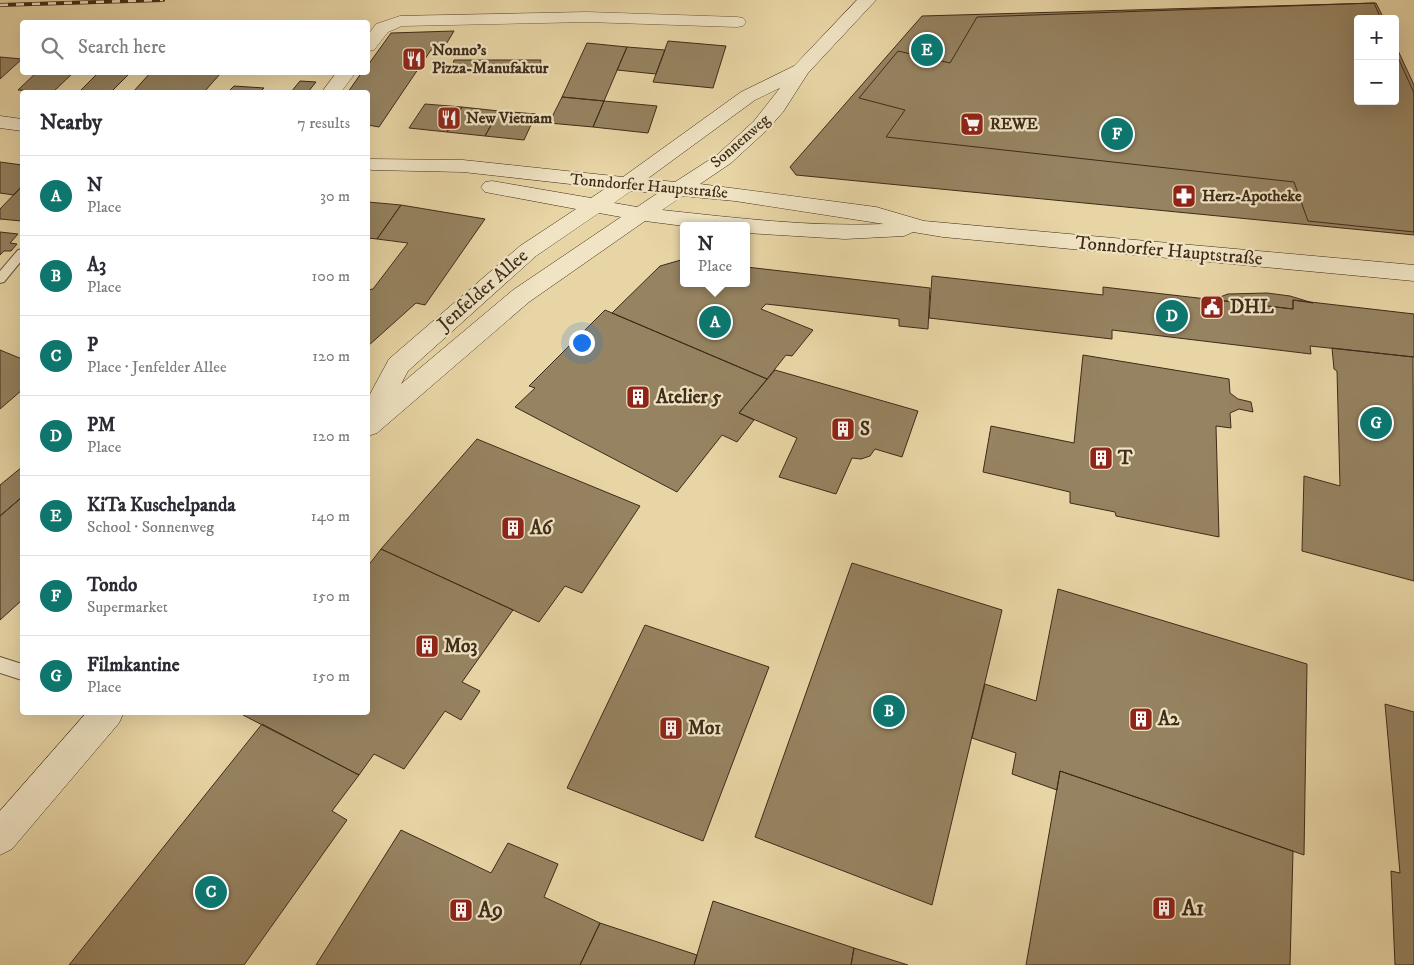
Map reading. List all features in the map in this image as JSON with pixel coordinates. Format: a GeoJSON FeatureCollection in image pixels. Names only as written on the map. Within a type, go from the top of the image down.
{"type":"FeatureCollection","features":[{"type":"Feature","properties":{"kind":"main road","name":"Sonnenweg"},"geometry":{"type":"LineString","coordinates":[[640,214],[724,159],[762,125],[776,108],[801,70],[866,0]]}},
{"type":"Feature","properties":{"kind":"main road"},"geometry":{"type":"LineString","coordinates":[[370,43],[382,28],[400,21],[588,17],[737,22]]}},
{"type":"Feature","properties":{"kind":"main road","name":"Sonnenweg"},"geometry":{"type":"LineString","coordinates":[[628,184],[748,96],[801,70]]}},
{"type":"Feature","properties":{"kind":"main road"},"geometry":{"type":"LineString","coordinates":[[333,90],[345,75]]}},
{"type":"Feature","properties":{"kind":"main road"},"geometry":{"type":"LineString","coordinates":[[0,122],[20,125]]}},
{"type":"Feature","properties":{"kind":"main road","name":"Tonndorfer Hauptstraße"},"geometry":{"type":"LineString","coordinates":[[370,164],[463,166],[770,198],[876,214],[923,228]]}},
{"type":"Feature","properties":{"kind":"main road","name":"Tonndorfer Hauptstraße"},"geometry":{"type":"LineString","coordinates":[[370,164],[592,206],[640,214],[711,222]]}},
{"type":"Feature","properties":{"kind":"main road","name":"Jenfelder Allee"},"geometry":{"type":"LineString","coordinates":[[370,421],[398,365],[528,250],[628,184]]}},
{"type":"Feature","properties":{"kind":"main road","name":"Jenfelder Allee"},"geometry":{"type":"LineString","coordinates":[[370,423],[521,296],[640,214]]}},
{"type":"Feature","properties":{"kind":"main road","name":"Tonndorfer Hauptstraße"},"geometry":{"type":"LineString","coordinates":[[750,226],[808,231],[872,232],[923,228],[1414,273]]}},
{"type":"Feature","properties":{"kind":"main road"},"geometry":{"type":"LineString","coordinates":[[0,838],[103,715]]}},
{"type":"Feature","properties":{"kind":"lane"},"geometry":{"type":"LineString","coordinates":[[0,279],[20,255]]}},
{"type":"Feature","properties":{"kind":"lane"},"geometry":{"type":"LineString","coordinates":[[0,665],[20,671]]}},
{"type":"Feature","properties":{"kind":"building"},"geometry":{"type":"Polygon","coordinates":[[[1374,3],[1379,15],[1354,15],[1354,105],[1399,105],[1399,60],[1414,93],[1414,232],[1308,221],[1294,182],[886,137],[905,110],[859,98],[898,51],[950,63],[977,17],[1374,3]]]}},
{"type":"Feature","properties":{"kind":"building"},"geometry":{"type":"Polygon","coordinates":[[[1376,3],[1382,15],[1354,15],[1354,105],[1399,105],[1399,53],[1414,85],[1414,235],[796,175],[790,167],[922,16],[1376,3]]]}},
{"type":"Feature","properties":{"kind":"building"},"geometry":{"type":"Polygon","coordinates":[[[454,31],[442,51],[431,50],[379,127],[370,125],[370,90],[349,90],[360,75],[370,75],[370,62],[391,33],[454,31]]]}},
{"type":"Feature","properties":{"kind":"building"},"geometry":{"type":"Polygon","coordinates":[[[668,41],[726,46],[713,88],[653,82],[668,41]]]}},
{"type":"Feature","properties":{"kind":"building"},"geometry":{"type":"Polygon","coordinates":[[[587,43],[627,47],[604,101],[562,97],[587,43]]]}},
{"type":"Feature","properties":{"kind":"building"},"geometry":{"type":"Polygon","coordinates":[[[627,47],[665,50],[656,74],[617,70],[627,47]]]}},
{"type":"Feature","properties":{"kind":"building"},"geometry":{"type":"Polygon","coordinates":[[[0,57],[20,59],[20,61],[0,79],[0,57]]]}},
{"type":"Feature","properties":{"kind":"building"},"geometry":{"type":"Polygon","coordinates":[[[454,60],[541,60],[539,72],[451,72],[454,60]]]}},
{"type":"Feature","properties":{"kind":"building"},"geometry":{"type":"Polygon","coordinates":[[[34,75],[71,75],[55,90],[18,90],[34,75]]]}},
{"type":"Feature","properties":{"kind":"building"},"geometry":{"type":"Polygon","coordinates":[[[96,75],[128,75],[113,90],[81,90],[96,75]]]}},
{"type":"Feature","properties":{"kind":"building"},"geometry":{"type":"Polygon","coordinates":[[[148,75],[219,75],[206,90],[135,90],[148,75]]]}},
{"type":"Feature","properties":{"kind":"building"},"geometry":{"type":"Polygon","coordinates":[[[300,81],[316,82],[310,90],[293,90],[300,81]]]}},
{"type":"Feature","properties":{"kind":"building"},"geometry":{"type":"Polygon","coordinates":[[[234,86],[264,88],[262,90],[230,90],[234,86]]]}},
{"type":"Feature","properties":{"kind":"building"},"geometry":{"type":"Polygon","coordinates":[[[562,97],[604,101],[593,127],[549,123],[562,97]]]}},
{"type":"Feature","properties":{"kind":"building"},"geometry":{"type":"Polygon","coordinates":[[[604,101],[657,106],[648,133],[593,127],[604,101]]]}},
{"type":"Feature","properties":{"kind":"building"},"geometry":{"type":"Polygon","coordinates":[[[425,104],[462,107],[447,132],[409,128],[425,104]]]}},
{"type":"Feature","properties":{"kind":"building"},"geometry":{"type":"Polygon","coordinates":[[[462,107],[499,111],[485,136],[447,132],[462,107]]]}},
{"type":"Feature","properties":{"kind":"building"},"geometry":{"type":"Polygon","coordinates":[[[499,111],[536,114],[524,140],[485,136],[499,111]]]}},
{"type":"Feature","properties":{"kind":"building"},"geometry":{"type":"Polygon","coordinates":[[[0,162],[20,165],[20,188],[14,195],[0,193],[0,162]]]}},
{"type":"Feature","properties":{"kind":"building"},"geometry":{"type":"Polygon","coordinates":[[[20,188],[20,221],[0,219],[0,209],[20,188]]]}},
{"type":"Feature","properties":{"kind":"building"},"geometry":{"type":"Polygon","coordinates":[[[370,202],[401,205],[377,239],[370,238],[370,202]]]}},
{"type":"Feature","properties":{"kind":"building"},"geometry":{"type":"Polygon","coordinates":[[[401,205],[485,219],[425,305],[416,303],[370,344],[370,290],[373,289],[408,243],[377,239],[401,205]]]}},
{"type":"Feature","properties":{"kind":"building"},"geometry":{"type":"Polygon","coordinates":[[[0,232],[18,234],[10,243],[17,244],[11,251],[4,251],[0,255],[0,232]]]}},
{"type":"Feature","properties":{"kind":"building"},"geometry":{"type":"Polygon","coordinates":[[[680,260],[680,287],[750,287],[750,267],[930,288],[928,329],[899,326],[899,319],[766,304],[761,309],[813,330],[792,356],[786,355],[767,379],[612,313],[660,266],[680,260]]]}},
{"type":"Feature","properties":{"kind":"building"},"geometry":{"type":"Polygon","coordinates":[[[932,276],[1103,295],[1103,287],[1293,309],[1293,300],[1414,314],[1414,357],[1310,346],[1311,354],[1112,330],[1112,339],[929,318],[932,276]]]}},
{"type":"Feature","properties":{"kind":"building"},"geometry":{"type":"Polygon","coordinates":[[[1267,293],[1290,296],[1313,303],[1293,300],[1293,309],[1218,300],[1220,297],[1228,294],[1267,293]]]}},
{"type":"Feature","properties":{"kind":"building","name":"Atelier 5"},"geometry":{"type":"Polygon","coordinates":[[[605,310],[767,379],[739,413],[754,420],[737,442],[722,435],[677,492],[515,407],[535,388],[529,386],[605,310]]]}},
{"type":"Feature","properties":{"kind":"building"},"geometry":{"type":"Polygon","coordinates":[[[1332,348],[1413,357],[1414,581],[1302,551],[1304,476],[1340,486],[1337,371],[1334,369],[1332,348]]]}},
{"type":"Feature","properties":{"kind":"building"},"geometry":{"type":"Polygon","coordinates":[[[0,350],[20,358],[20,392],[0,409],[0,350]]]}},
{"type":"Feature","properties":{"kind":"building","name":"T"},"geometry":{"type":"Polygon","coordinates":[[[1083,355],[1229,379],[1230,393],[1238,399],[1251,402],[1253,412],[1239,409],[1230,413],[1231,428],[1216,426],[1219,537],[1116,516],[1115,512],[1070,503],[1070,492],[983,472],[991,426],[1074,443],[1083,355]]]}},
{"type":"Feature","properties":{"kind":"building","name":"S"},"geometry":{"type":"Polygon","coordinates":[[[775,370],[918,411],[902,457],[875,449],[870,456],[861,459],[852,458],[836,494],[779,477],[797,438],[739,413],[775,370]]]}},
{"type":"Feature","properties":{"kind":"building","name":"A6"},"geometry":{"type":"Polygon","coordinates":[[[477,439],[640,506],[582,593],[565,586],[539,622],[381,549],[477,439]]]}},
{"type":"Feature","properties":{"kind":"building"},"geometry":{"type":"Polygon","coordinates":[[[20,469],[20,499],[0,516],[0,485],[20,469]]]}},
{"type":"Feature","properties":{"kind":"building"},"geometry":{"type":"Polygon","coordinates":[[[20,499],[20,602],[0,620],[0,516],[20,499]]]}},
{"type":"Feature","properties":{"kind":"building","name":"Mo3"},"geometry":{"type":"Polygon","coordinates":[[[381,549],[513,610],[462,682],[480,691],[461,720],[445,711],[404,769],[374,754],[359,775],[243,715],[370,715],[370,563],[381,549]]]}},
{"type":"Feature","properties":{"kind":"building"},"geometry":{"type":"Polygon","coordinates":[[[852,563],[1002,610],[932,905],[755,837],[852,563]]]}},
{"type":"Feature","properties":{"kind":"building","name":"A2"},"geometry":{"type":"Polygon","coordinates":[[[1058,589],[1307,664],[1304,855],[1060,771],[1057,790],[1012,774],[1016,753],[972,738],[985,684],[1036,701],[1058,589]]]}},
{"type":"Feature","properties":{"kind":"building","name":"Mo1"},"geometry":{"type":"Polygon","coordinates":[[[645,625],[769,667],[703,841],[567,788],[645,625]]]}},
{"type":"Feature","properties":{"kind":"building"},"geometry":{"type":"Polygon","coordinates":[[[1385,704],[1414,712],[1414,965],[1395,965],[1391,871],[1400,873],[1385,704]]]}},
{"type":"Feature","properties":{"kind":"building"},"geometry":{"type":"Polygon","coordinates":[[[262,724],[359,775],[332,811],[347,820],[244,965],[69,965],[262,724]]]}},
{"type":"Feature","properties":{"kind":"building","name":"A1"},"geometry":{"type":"Polygon","coordinates":[[[1060,771],[1293,851],[1290,965],[1026,965],[1060,771]]]}},
{"type":"Feature","properties":{"kind":"building","name":"A9"},"geometry":{"type":"Polygon","coordinates":[[[401,830],[491,873],[508,843],[558,864],[544,897],[600,923],[580,965],[316,965],[401,830]]]}},
{"type":"Feature","properties":{"kind":"building"},"geometry":{"type":"Polygon","coordinates":[[[713,901],[854,948],[851,965],[694,965],[713,901]]]}},
{"type":"Feature","properties":{"kind":"building"},"geometry":{"type":"Polygon","coordinates":[[[600,923],[697,955],[694,965],[580,965],[600,923]]]}},
{"type":"Feature","properties":{"kind":"building"},"geometry":{"type":"Polygon","coordinates":[[[854,948],[908,965],[851,965],[854,948]]]}},
{"type":"Feature","properties":{"kind":"railway"},"geometry":{"type":"LineString","coordinates":[[0,5],[163,0]]}},
{"type":"Feature","properties":{"kind":"place","name":"KiTa Kuschelpanda"},"geometry":{"type":"Point","coordinates":[927,50]}},
{"type":"Feature","properties":{"kind":"place","name":"Nonno's Pizza-Manufaktur"},"geometry":{"type":"Point","coordinates":[414,59]}},
{"type":"Feature","properties":{"kind":"place","name":"New Vietnam"},"geometry":{"type":"Point","coordinates":[449,118]}},
{"type":"Feature","properties":{"kind":"place","name":"REWE"},"geometry":{"type":"Point","coordinates":[972,124]}},
{"type":"Feature","properties":{"kind":"place","name":"Tondo"},"geometry":{"type":"Point","coordinates":[1117,134]}},
{"type":"Feature","properties":{"kind":"place","name":"Herz-Apotheke"},"geometry":{"type":"Point","coordinates":[1184,196]}},
{"type":"Feature","properties":{"kind":"place","name":"DHL"},"geometry":{"type":"Point","coordinates":[1212,307]}},
{"type":"Feature","properties":{"kind":"place","name":"PM"},"geometry":{"type":"Point","coordinates":[1172,316]}},
{"type":"Feature","properties":{"kind":"place","name":"N"},"geometry":{"type":"Point","coordinates":[715,322]}},
{"type":"Feature","properties":{"kind":"place","name":"Atelier 5"},"geometry":{"type":"Point","coordinates":[638,397]}},
{"type":"Feature","properties":{"kind":"place","name":"Filmkantine"},"geometry":{"type":"Point","coordinates":[1376,423]}},
{"type":"Feature","properties":{"kind":"place","name":"S"},"geometry":{"type":"Point","coordinates":[843,429]}},
{"type":"Feature","properties":{"kind":"place","name":"T"},"geometry":{"type":"Point","coordinates":[1101,458]}},
{"type":"Feature","properties":{"kind":"place","name":"A6"},"geometry":{"type":"Point","coordinates":[513,528]}},
{"type":"Feature","properties":{"kind":"place","name":"Mo3"},"geometry":{"type":"Point","coordinates":[427,646]}},
{"type":"Feature","properties":{"kind":"place","name":"A3"},"geometry":{"type":"Point","coordinates":[889,711]}},
{"type":"Feature","properties":{"kind":"place","name":"A2"},"geometry":{"type":"Point","coordinates":[1141,719]}},
{"type":"Feature","properties":{"kind":"place","name":"Mo1"},"geometry":{"type":"Point","coordinates":[671,728]}},
{"type":"Feature","properties":{"kind":"place","name":"P"},"geometry":{"type":"Point","coordinates":[211,892]}},
{"type":"Feature","properties":{"kind":"place","name":"A1"},"geometry":{"type":"Point","coordinates":[1164,908]}},
{"type":"Feature","properties":{"kind":"place","name":"A9"},"geometry":{"type":"Point","coordinates":[461,910]}}]}
